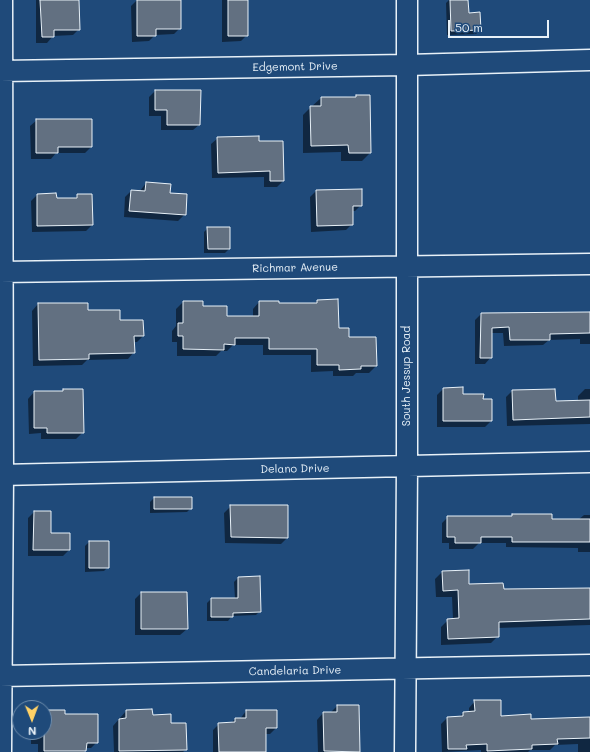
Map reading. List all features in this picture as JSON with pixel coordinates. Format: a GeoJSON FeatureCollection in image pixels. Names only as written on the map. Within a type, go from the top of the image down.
{"type":"FeatureCollection","features":[{"type":"Feature","properties":{"kind":"street"},"geometry":{"type":"LineString","coordinates":[[1,752],[2,0]]}},
{"type":"Feature","properties":{"kind":"street","name":"South Jessup Road"},"geometry":{"type":"LineString","coordinates":[[405,752],[407,466],[407,0]]}},
{"type":"Feature","properties":{"kind":"street","name":"Edgemont Drive"},"geometry":{"type":"LineString","coordinates":[[1,71],[407,66],[590,60]]}},
{"type":"Feature","properties":{"kind":"street","name":"Richmar Avenue"},"geometry":{"type":"LineString","coordinates":[[1,272],[590,264]]}},
{"type":"Feature","properties":{"kind":"street","name":"Delano Drive"},"geometry":{"type":"LineString","coordinates":[[1,475],[590,462]]}},
{"type":"Feature","properties":{"kind":"street","name":"Candelaria Drive"},"geometry":{"type":"LineString","coordinates":[[0,676],[590,665]]}},
{"type":"Feature","properties":{"kind":"building"},"geometry":{"type":"Polygon","coordinates":[[[40,0],[79,0],[80,30],[54,30],[54,37],[42,37],[40,0]]]}},
{"type":"Feature","properties":{"kind":"building"},"geometry":{"type":"Polygon","coordinates":[[[137,0],[181,0],[181,29],[156,29],[156,36],[137,36],[137,0]]]}},
{"type":"Feature","properties":{"kind":"building"},"geometry":{"type":"Polygon","coordinates":[[[228,0],[248,0],[248,36],[228,36],[228,0]]]}},
{"type":"Feature","properties":{"kind":"building"},"geometry":{"type":"Polygon","coordinates":[[[450,0],[468,0],[469,13],[480,12],[481,30],[451,31],[450,0]]]}},
{"type":"Feature","properties":{"kind":"building"},"geometry":{"type":"Polygon","coordinates":[[[155,90],[201,90],[200,125],[167,125],[167,110],[155,110],[155,90]]]}},
{"type":"Feature","properties":{"kind":"building"},"geometry":{"type":"Polygon","coordinates":[[[356,95],[370,95],[371,153],[349,153],[348,145],[311,146],[310,106],[321,106],[321,97],[356,97],[356,95]]]}},
{"type":"Feature","properties":{"kind":"building"},"geometry":{"type":"Polygon","coordinates":[[[36,119],[92,119],[92,147],[58,147],[58,153],[36,153],[36,119]]]}},
{"type":"Feature","properties":{"kind":"building"},"geometry":{"type":"Polygon","coordinates":[[[259,136],[259,141],[283,141],[284,181],[270,181],[270,171],[218,173],[217,137],[259,136]]]}},
{"type":"Feature","properties":{"kind":"building"},"geometry":{"type":"Polygon","coordinates":[[[146,182],[171,184],[170,193],[187,194],[186,215],[129,211],[131,190],[145,191],[146,182]]]}},
{"type":"Feature","properties":{"kind":"building"},"geometry":{"type":"Polygon","coordinates":[[[362,189],[362,206],[353,206],[353,225],[317,226],[316,190],[362,189]]]}},
{"type":"Feature","properties":{"kind":"building"},"geometry":{"type":"Polygon","coordinates":[[[56,193],[57,198],[77,198],[77,194],[92,194],[93,225],[37,226],[37,194],[56,193]]]}},
{"type":"Feature","properties":{"kind":"building"},"geometry":{"type":"Polygon","coordinates":[[[207,227],[230,227],[230,249],[208,249],[207,227]]]}},
{"type":"Feature","properties":{"kind":"building"},"geometry":{"type":"Polygon","coordinates":[[[338,299],[339,328],[349,328],[349,337],[376,337],[377,366],[361,366],[361,369],[339,370],[339,365],[317,365],[317,349],[269,349],[269,338],[235,338],[235,345],[224,344],[224,350],[183,349],[183,336],[178,336],[178,323],[183,323],[183,301],[203,301],[203,306],[227,306],[227,316],[259,316],[259,301],[279,301],[279,303],[317,303],[317,300],[338,299]]]}},
{"type":"Feature","properties":{"kind":"building"},"geometry":{"type":"Polygon","coordinates":[[[38,303],[88,303],[88,310],[120,310],[120,320],[143,320],[144,336],[134,336],[135,353],[89,354],[89,359],[39,360],[38,303]]]}},
{"type":"Feature","properties":{"kind":"building"},"geometry":{"type":"Polygon","coordinates":[[[590,312],[590,333],[550,334],[550,340],[510,340],[509,327],[492,328],[492,358],[480,358],[481,313],[590,312]]]}},
{"type":"Feature","properties":{"kind":"building"},"geometry":{"type":"Polygon","coordinates":[[[463,387],[463,394],[484,394],[483,399],[492,399],[492,421],[443,421],[443,388],[463,387]]]}},
{"type":"Feature","properties":{"kind":"building"},"geometry":{"type":"Polygon","coordinates":[[[63,389],[83,389],[84,433],[47,433],[47,428],[34,428],[34,391],[63,391],[63,389]]]}},
{"type":"Feature","properties":{"kind":"building"},"geometry":{"type":"Polygon","coordinates":[[[555,389],[556,401],[590,400],[590,417],[513,420],[512,390],[555,389]]]}},
{"type":"Feature","properties":{"kind":"building"},"geometry":{"type":"Polygon","coordinates":[[[154,497],[192,497],[192,509],[154,509],[154,497]]]}},
{"type":"Feature","properties":{"kind":"building"},"geometry":{"type":"Polygon","coordinates":[[[230,505],[288,505],[288,538],[231,537],[230,505]]]}},
{"type":"Feature","properties":{"kind":"building"},"geometry":{"type":"Polygon","coordinates":[[[34,511],[51,511],[51,533],[70,533],[70,550],[33,550],[34,511]]]}},
{"type":"Feature","properties":{"kind":"building"},"geometry":{"type":"Polygon","coordinates":[[[512,514],[552,514],[552,519],[590,519],[590,542],[512,542],[512,537],[481,537],[481,543],[455,543],[455,537],[447,537],[447,516],[512,516],[512,514]]]}},
{"type":"Feature","properties":{"kind":"building"},"geometry":{"type":"Polygon","coordinates":[[[89,541],[109,541],[109,568],[89,568],[89,541]]]}},
{"type":"Feature","properties":{"kind":"building"},"geometry":{"type":"Polygon","coordinates":[[[469,570],[469,584],[503,583],[504,589],[590,588],[590,619],[499,622],[499,637],[448,639],[447,619],[459,618],[458,590],[443,591],[442,571],[469,570]]]}},
{"type":"Feature","properties":{"kind":"building"},"geometry":{"type":"Polygon","coordinates":[[[260,576],[261,612],[233,613],[233,617],[211,617],[211,598],[238,598],[238,577],[260,576]]]}},
{"type":"Feature","properties":{"kind":"building"},"geometry":{"type":"Polygon","coordinates":[[[141,592],[187,592],[188,629],[141,629],[141,592]]]}},
{"type":"Feature","properties":{"kind":"building"},"geometry":{"type":"Polygon","coordinates":[[[474,700],[501,700],[501,716],[531,714],[531,719],[590,717],[590,738],[557,739],[558,744],[532,745],[532,749],[487,751],[487,744],[466,745],[467,749],[448,749],[447,717],[463,716],[463,712],[475,711],[474,700]]]}},
{"type":"Feature","properties":{"kind":"building"},"geometry":{"type":"Polygon","coordinates":[[[337,705],[359,705],[360,752],[324,751],[323,712],[337,712],[337,705]]]}},
{"type":"Feature","properties":{"kind":"building"},"geometry":{"type":"Polygon","coordinates":[[[152,709],[153,715],[171,714],[171,723],[186,723],[187,750],[119,751],[119,719],[126,718],[126,710],[152,709]]]}},
{"type":"Feature","properties":{"kind":"building"},"geometry":{"type":"Polygon","coordinates":[[[52,710],[65,710],[65,714],[98,714],[98,743],[87,743],[86,751],[44,751],[44,740],[52,740],[52,710]]]}},
{"type":"Feature","properties":{"kind":"building"},"geometry":{"type":"Polygon","coordinates":[[[246,710],[277,710],[277,728],[266,728],[266,752],[219,752],[218,723],[235,722],[235,718],[246,718],[246,710]]]}}]}
